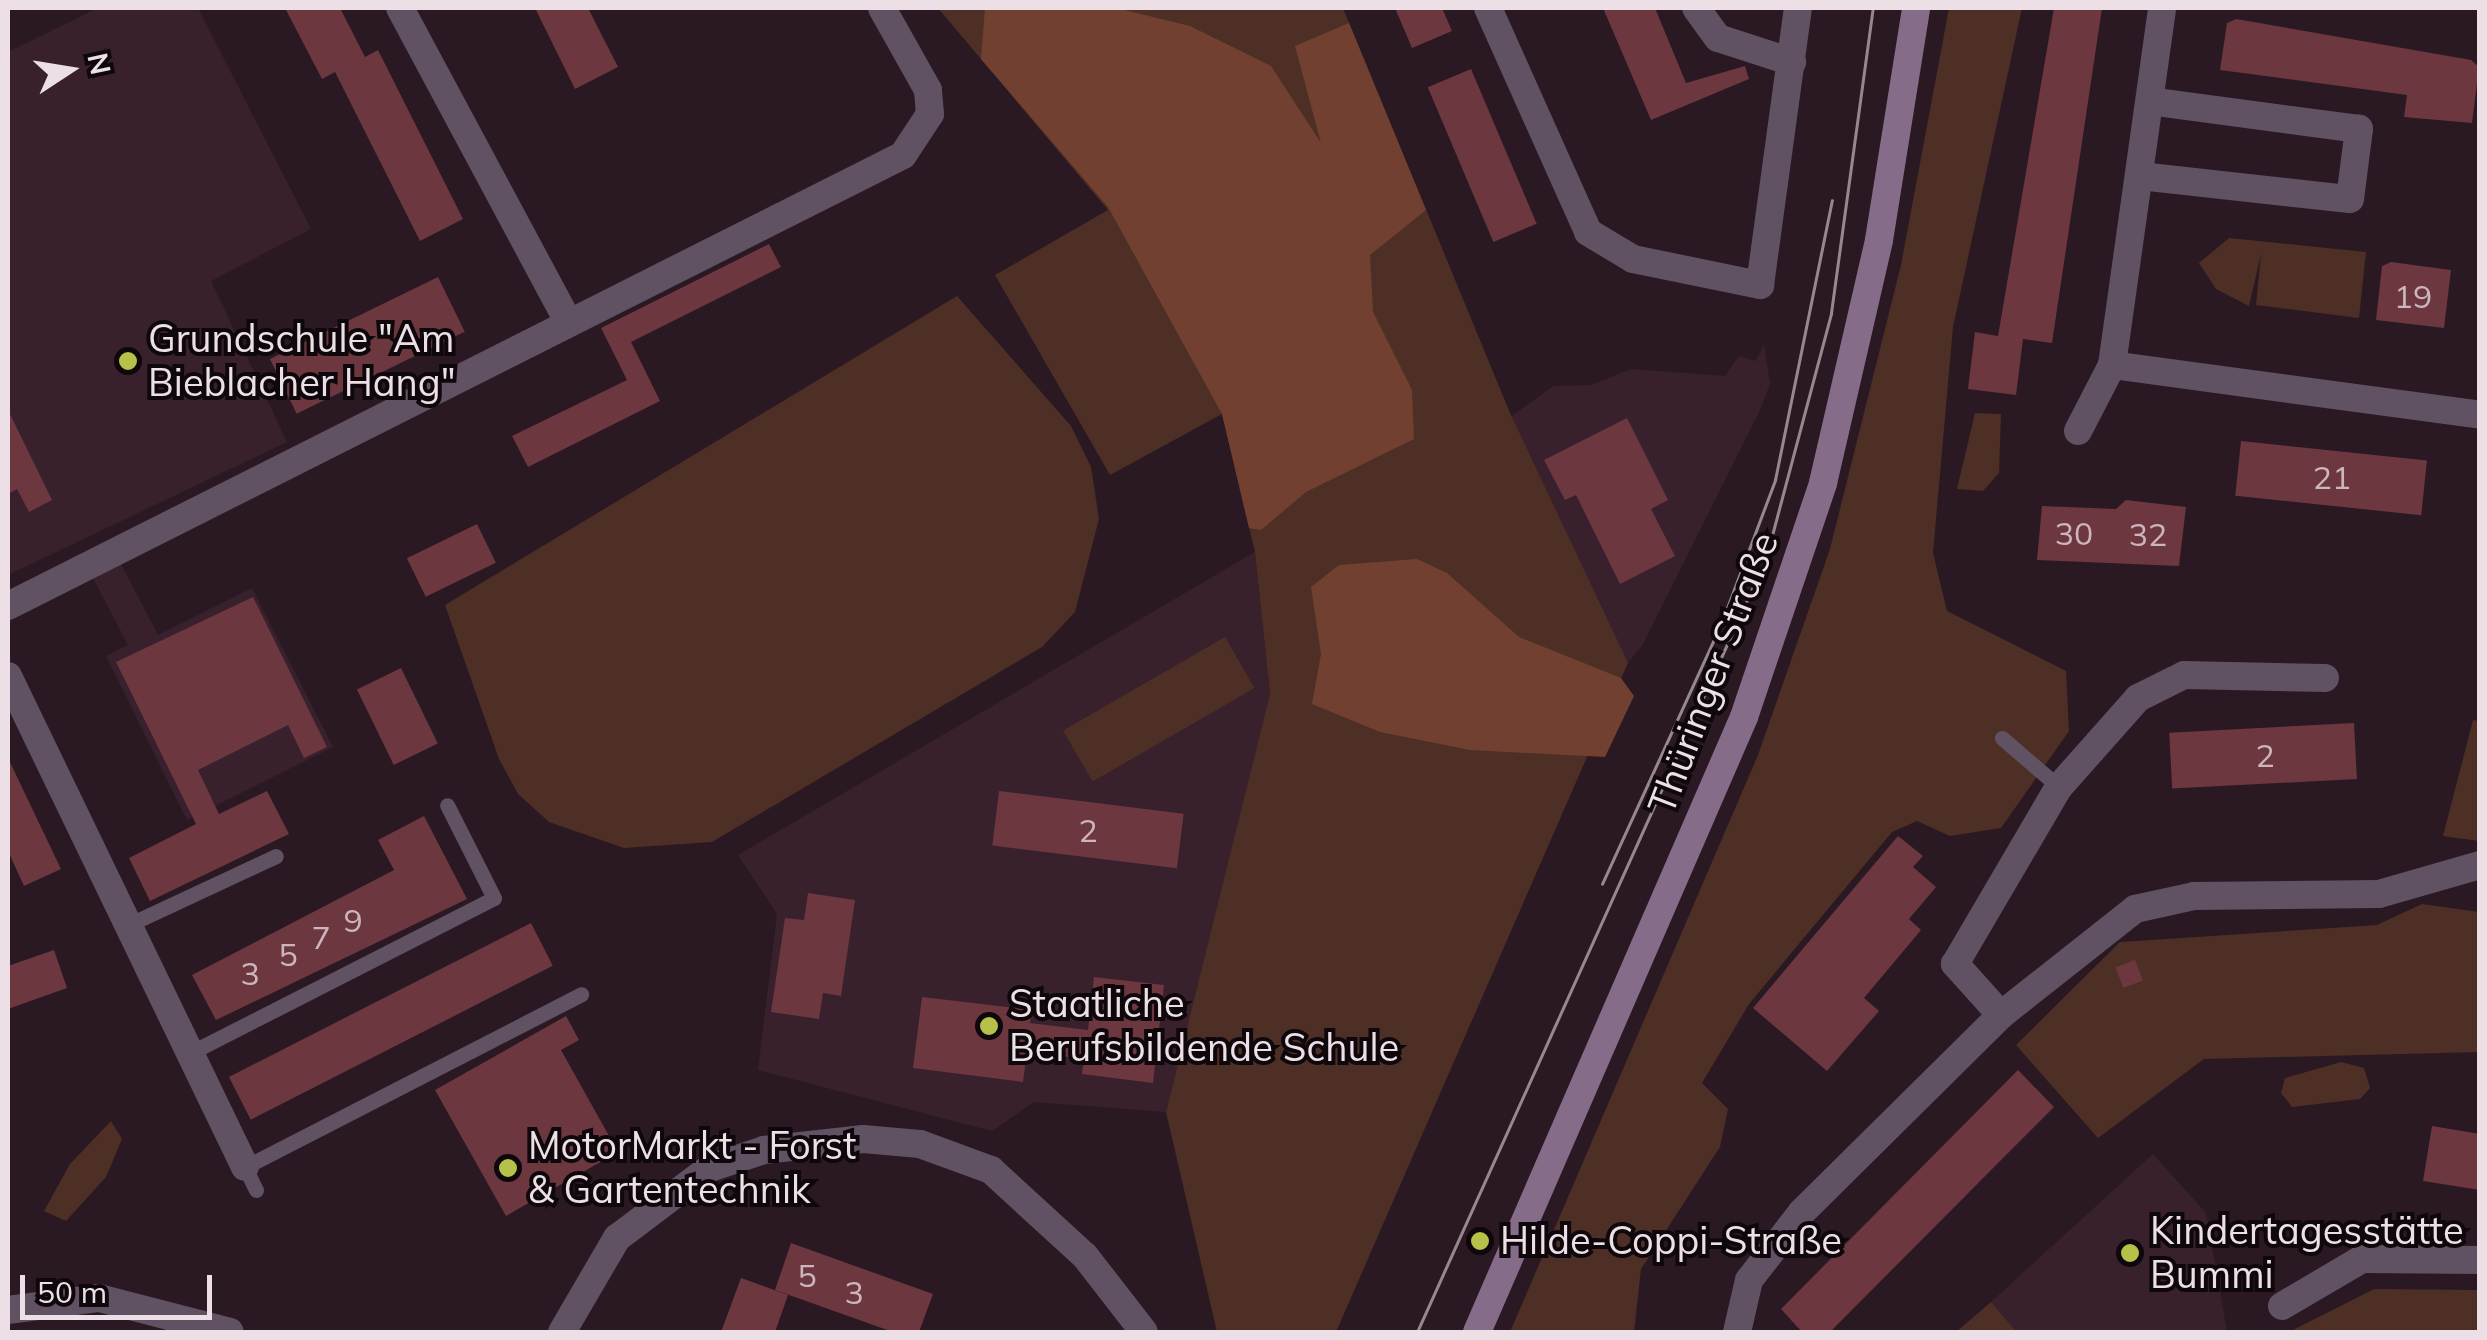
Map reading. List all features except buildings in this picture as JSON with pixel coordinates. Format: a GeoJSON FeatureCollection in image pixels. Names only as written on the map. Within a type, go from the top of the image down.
{"type":"FeatureCollection","features":[{"type":"Feature","properties":{"kind":"main road","name":"Thüringer Straße"},"geometry":{"type":"LineString","coordinates":[[1477,1332],[1744,717],[1824,483],[1879,240],[1916,8]]}},
{"type":"Feature","properties":{"kind":"street"},"geometry":{"type":"LineString","coordinates":[[400,8],[569,323]]}},
{"type":"Feature","properties":{"kind":"street"},"geometry":{"type":"LineString","coordinates":[[8,606],[912,146],[930,114],[928,90],[882,8]]}},
{"type":"Feature","properties":{"kind":"street"},"geometry":{"type":"LineString","coordinates":[[1488,8],[1573,214],[1633,259],[1683,273],[1760,285],[1798,8]]}},
{"type":"Feature","properties":{"kind":"street"},"geometry":{"type":"LineString","coordinates":[[1696,8],[1718,38],[1792,62]]}},
{"type":"Feature","properties":{"kind":"street"},"geometry":{"type":"LineString","coordinates":[[2078,431],[2112,365],[2162,8]]}},
{"type":"Feature","properties":{"kind":"street"},"geometry":{"type":"LineString","coordinates":[[2140,176],[2350,199],[2359,129],[2150,101]]}},
{"type":"Feature","properties":{"kind":"street"},"geometry":{"type":"LineString","coordinates":[[2112,365],[2480,415]]}},
{"type":"Feature","properties":{"kind":"street"},"geometry":{"type":"LineString","coordinates":[[2001,1014],[1955,964],[2059,787],[2138,698],[2184,674],[2325,678]]}},
{"type":"Feature","properties":{"kind":"street"},"geometry":{"type":"LineString","coordinates":[[8,676],[250,1178]]}},
{"type":"Feature","properties":{"kind":"street"},"geometry":{"type":"LineString","coordinates":[[1737,1332],[1748,1280],[1802,1212],[2001,1014],[2135,909],[2194,896],[2379,894],[2480,866]]}},
{"type":"Feature","properties":{"kind":"street"},"geometry":{"type":"LineString","coordinates":[[562,1332],[617,1238],[697,1176],[764,1150],[863,1139],[920,1144],[991,1170],[1085,1256],[1144,1332]]}},
{"type":"Feature","properties":{"kind":"street"},"geometry":{"type":"LineString","coordinates":[[2282,1306],[2362,1258],[2480,1260]]}},
{"type":"Feature","properties":{"kind":"street"},"geometry":{"type":"LineString","coordinates":[[8,1310],[98,1298],[230,1332]]}},
{"type":"Feature","properties":{"kind":"lane"},"geometry":{"type":"LineString","coordinates":[[2002,738],[2059,787]]}},
{"type":"Feature","properties":{"kind":"lane"},"geometry":{"type":"LineString","coordinates":[[190,1052],[494,898],[447,805]]}},
{"type":"Feature","properties":{"kind":"lane"},"geometry":{"type":"LineString","coordinates":[[128,925],[276,856]]}},
{"type":"Feature","properties":{"kind":"lane"},"geometry":{"type":"LineString","coordinates":[[250,1178],[581,994]]}},
{"type":"Feature","properties":{"kind":"shaded area","name":"Grundschule \"Am Bieblacher Hang\""},"geometry":{"type":"Polygon","coordinates":[[[98,8],[198,8],[311,229],[211,281],[287,442],[8,575],[8,52],[98,8]]]}},
{"type":"Feature","properties":{"kind":"shaded area"},"geometry":{"type":"Polygon","coordinates":[[[938,8],[1343,8],[1510,413],[1628,663],[1336,1332],[1217,1332],[1166,1112],[1270,694],[1255,552],[1222,414],[1110,475],[995,275],[1108,210],[938,8]]]}},
{"type":"Feature","properties":{"kind":"shaded area"},"geometry":{"type":"Polygon","coordinates":[[[985,8],[1116,8],[1190,26],[1271,66],[1321,143],[1295,46],[1349,23],[1426,210],[1370,255],[1373,312],[1412,390],[1414,439],[1306,492],[1261,530],[1249,528],[1222,414],[1108,207],[981,59],[985,8]]]}},
{"type":"Feature","properties":{"kind":"shaded area"},"geometry":{"type":"Polygon","coordinates":[[[1949,8],[2022,8],[1953,327],[1933,553],[1947,611],[2066,671],[2069,731],[2001,828],[1950,836],[1917,821],[1892,832],[1749,1004],[1702,1083],[1728,1109],[1720,1147],[1641,1269],[1634,1332],[1510,1332],[1758,755],[1830,549],[1901,265],[1949,8]]]}},
{"type":"Feature","properties":{"kind":"shaded area"},"geometry":{"type":"Polygon","coordinates":[[[2229,238],[2366,252],[2359,318],[2256,305],[2261,254],[2249,306],[2216,289],[2199,263],[2229,238]]]}},
{"type":"Feature","properties":{"kind":"shaded area"},"geometry":{"type":"Polygon","coordinates":[[[957,296],[1071,426],[1091,467],[1099,519],[1075,612],[1042,647],[712,842],[624,848],[549,822],[518,794],[499,759],[445,605],[957,296]]]}},
{"type":"Feature","properties":{"kind":"shaded area"},"geometry":{"type":"Polygon","coordinates":[[[1764,344],[1770,384],[1759,412],[1643,644],[1628,663],[1607,668],[1479,440],[1553,386],[1591,385],[1631,369],[1725,376],[1739,356],[1756,361],[1764,344]]]}},
{"type":"Feature","properties":{"kind":"shaded area"},"geometry":{"type":"Polygon","coordinates":[[[1975,413],[2001,414],[1999,473],[1983,491],[1957,489],[1975,413]]]}},
{"type":"Feature","properties":{"kind":"shaded area"},"geometry":{"type":"Polygon","coordinates":[[[1255,552],[1270,694],[1166,1112],[1034,1102],[992,1131],[758,1070],[777,914],[738,855],[1255,552]]]}},
{"type":"Feature","properties":{"kind":"shaded area"},"geometry":{"type":"Polygon","coordinates":[[[1417,559],[1447,573],[1519,637],[1621,678],[1634,696],[1605,757],[1470,750],[1380,732],[1312,704],[1321,654],[1311,587],[1339,565],[1417,559]]]}},
{"type":"Feature","properties":{"kind":"shaded area"},"geometry":{"type":"Polygon","coordinates":[[[121,564],[158,635],[252,588],[333,747],[187,820],[106,656],[128,645],[93,578],[121,564]]]}},
{"type":"Feature","properties":{"kind":"shaded area"},"geometry":{"type":"Polygon","coordinates":[[[1225,637],[1254,688],[1093,782],[1063,731],[1225,637]]]}},
{"type":"Feature","properties":{"kind":"shaded area"},"geometry":{"type":"Polygon","coordinates":[[[2473,720],[2479,721],[2479,841],[2443,836],[2473,720]]]}},
{"type":"Feature","properties":{"kind":"shaded area"},"geometry":{"type":"Polygon","coordinates":[[[2422,904],[2479,912],[2479,1052],[2204,1059],[2098,1138],[2016,1045],[2120,942],[2377,925],[2422,904]]]}},
{"type":"Feature","properties":{"kind":"shaded area"},"geometry":{"type":"Polygon","coordinates":[[[2341,1062],[2364,1068],[2370,1088],[2360,1099],[2292,1107],[2281,1093],[2285,1078],[2341,1062]]]}},
{"type":"Feature","properties":{"kind":"shaded area"},"geometry":{"type":"Polygon","coordinates":[[[111,1121],[122,1139],[106,1177],[66,1221],[44,1211],[70,1164],[111,1121]]]}},
{"type":"Feature","properties":{"kind":"shaded area","name":"Kindertagesstätte Bummi"},"geometry":{"type":"Polygon","coordinates":[[[2153,1154],[2206,1213],[2227,1332],[2017,1332],[1991,1302],[2153,1154]]]}},
{"type":"Feature","properties":{"kind":"shaded area"},"geometry":{"type":"Polygon","coordinates":[[[2374,1289],[2479,1290],[2479,1332],[2289,1332],[2374,1289]]]}},
{"type":"Feature","properties":{"kind":"shaded area"},"geometry":{"type":"Polygon","coordinates":[[[1991,1302],[2017,1332],[1956,1332],[1991,1302]]]}},
{"type":"Feature","properties":{"kind":"tram line"},"geometry":{"type":"LineString","coordinates":[[1417,1332],[1766,558],[1831,313],[1873,8]]}},
{"type":"Feature","properties":{"kind":"tram line"},"geometry":{"type":"LineString","coordinates":[[1602,884],[1721,624],[1775,480],[1832,201]]}},
{"type":"Feature","properties":{"kind":"place","name":"Grundschule \"Am Bieblacher Hang\""},"geometry":{"type":"Point","coordinates":[128,361]}},
{"type":"Feature","properties":{"kind":"place","name":"Staatliche Berufsbildende Schule"},"geometry":{"type":"Point","coordinates":[989,1026]}},
{"type":"Feature","properties":{"kind":"place","name":"MotorMarkt - Forst & Gartentechnik"},"geometry":{"type":"Point","coordinates":[508,1168]}},
{"type":"Feature","properties":{"kind":"place","name":"Hilde-Coppi-Straße"},"geometry":{"type":"Point","coordinates":[1480,1241]}},
{"type":"Feature","properties":{"kind":"place","name":"Kindertagesstätte Bummi"},"geometry":{"type":"Point","coordinates":[2130,1253]}}]}
